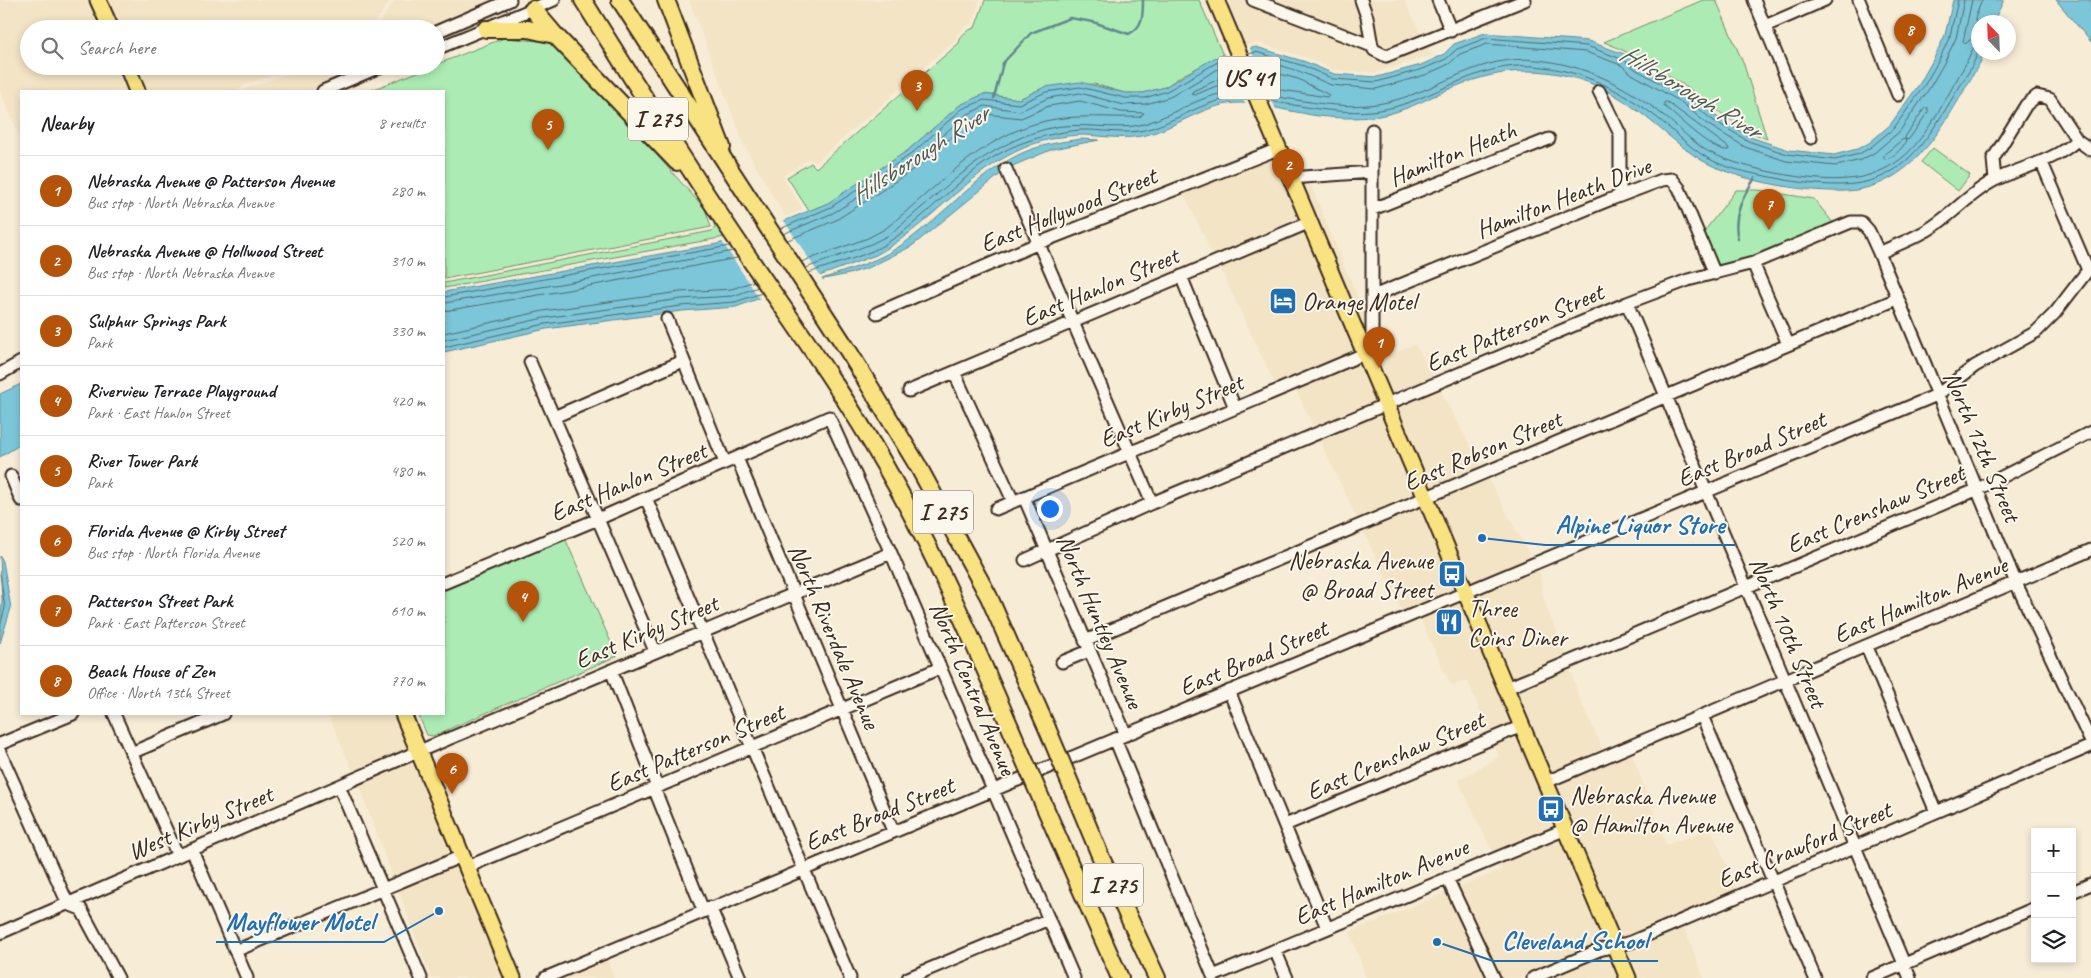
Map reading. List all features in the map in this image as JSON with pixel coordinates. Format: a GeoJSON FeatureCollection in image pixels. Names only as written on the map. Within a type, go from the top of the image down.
{"type":"FeatureCollection","features":[{"type":"Feature","properties":{"kind":"highway","name":"I 275"},"geometry":{"type":"LineString","coordinates":[[583,0],[720,216],[825,367],[912,514],[978,650],[1120,978]]}},
{"type":"Feature","properties":{"kind":"highway"},"geometry":{"type":"LineString","coordinates":[[668,3],[733,178]]}},
{"type":"Feature","properties":{"kind":"highway"},"geometry":{"type":"LineString","coordinates":[[530,4],[555,34],[700,185]]}},
{"type":"Feature","properties":{"kind":"highway","name":"I 275"},"geometry":{"type":"LineString","coordinates":[[623,5],[733,178],[881,402],[990,597],[1102,860],[1157,978]]}},
{"type":"Feature","properties":{"kind":"highway"},"geometry":{"type":"LineString","coordinates":[[486,29],[528,29],[555,34]]}},
{"type":"Feature","properties":{"kind":"main road"},"geometry":{"type":"LineString","coordinates":[[98,0],[107,20]]}},
{"type":"Feature","properties":{"kind":"main road","name":"US 41"},"geometry":{"type":"LineString","coordinates":[[1216,0],[1308,223],[1427,499],[1628,978]]}},
{"type":"Feature","properties":{"kind":"main road"},"geometry":{"type":"LineString","coordinates":[[131,75],[137,90]]}},
{"type":"Feature","properties":{"kind":"main road"},"geometry":{"type":"LineString","coordinates":[[403,715],[514,978]]}},
{"type":"Feature","properties":{"kind":"street"},"geometry":{"type":"LineString","coordinates":[[445,28],[510,0]]}},
{"type":"Feature","properties":{"kind":"street"},"geometry":{"type":"LineString","coordinates":[[445,45],[486,29],[530,4],[554,0]]}},
{"type":"Feature","properties":{"kind":"street"},"geometry":{"type":"LineString","coordinates":[[1253,0],[1372,46]]}},
{"type":"Feature","properties":{"kind":"street"},"geometry":{"type":"LineString","coordinates":[[1361,0],[1367,17],[1372,46],[1374,50],[1386,56],[1451,32],[1525,0]]}},
{"type":"Feature","properties":{"kind":"street"},"geometry":{"type":"LineString","coordinates":[[1438,0],[1451,32]]}},
{"type":"Feature","properties":{"kind":"street"},"geometry":{"type":"LineString","coordinates":[[1754,0],[1811,138]]}},
{"type":"Feature","properties":{"kind":"street"},"geometry":{"type":"LineString","coordinates":[[1765,26],[1825,0]]}},
{"type":"Feature","properties":{"kind":"street"},"geometry":{"type":"LineString","coordinates":[[1859,0],[1898,95]]}},
{"type":"Feature","properties":{"kind":"street"},"geometry":{"type":"LineString","coordinates":[[325,90],[361,75]]}},
{"type":"Feature","properties":{"kind":"street"},"geometry":{"type":"LineString","coordinates":[[1599,91],[1620,134],[1620,196]]}},
{"type":"Feature","properties":{"kind":"street"},"geometry":{"type":"LineString","coordinates":[[1995,180],[1993,159],[2026,104],[2037,96],[2050,99],[2077,140],[2091,150]]}},
{"type":"Feature","properties":{"kind":"street"},"geometry":{"type":"LineString","coordinates":[[1364,354],[1372,339],[1372,130]]}},
{"type":"Feature","properties":{"kind":"street","name":"Hamilton Heath"},"geometry":{"type":"LineString","coordinates":[[1373,209],[1549,139]]}},
{"type":"Feature","properties":{"kind":"street"},"geometry":{"type":"LineString","coordinates":[[1879,253],[1925,232],[1977,191],[1995,180],[2042,163],[2066,150],[2077,140]]}},
{"type":"Feature","properties":{"kind":"street","name":"East Hollywood Street"},"geometry":{"type":"LineString","coordinates":[[877,313],[1039,243],[1278,149]]}},
{"type":"Feature","properties":{"kind":"street","name":"East Broad Street"},"geometry":{"type":"LineString","coordinates":[[545,978],[1937,395],[1976,366],[2036,332],[2056,313],[2090,271],[2042,163]]}},
{"type":"Feature","properties":{"kind":"street"},"geometry":{"type":"LineString","coordinates":[[1006,169],[1152,503]]}},
{"type":"Feature","properties":{"kind":"street"},"geometry":{"type":"LineString","coordinates":[[1290,178],[1372,172]]}},
{"type":"Feature","properties":{"kind":"street","name":"Hamilton Heath Drive"},"geometry":{"type":"LineString","coordinates":[[1373,296],[1620,196],[1662,180],[1672,179],[1679,188],[1715,274]]}},
{"type":"Feature","properties":{"kind":"street","name":"East Patterson Street"},"geometry":{"type":"LineString","coordinates":[[1025,560],[1152,503],[1627,303],[1688,280],[1753,264],[1851,222],[1861,222]]}},
{"type":"Feature","properties":{"kind":"street","name":"North 12th Street"},"geometry":{"type":"LineString","coordinates":[[1861,222],[1869,231],[1879,253],[2016,583],[2091,744]]}},
{"type":"Feature","properties":{"kind":"street","name":"East Hanlon Street"},"geometry":{"type":"LineString","coordinates":[[909,391],[1073,320],[1308,223]]}},
{"type":"Feature","properties":{"kind":"street"},"geometry":{"type":"LineString","coordinates":[[1753,264],[1788,344]]}},
{"type":"Feature","properties":{"kind":"street"},"geometry":{"type":"LineString","coordinates":[[1181,276],[1235,408]]}},
{"type":"Feature","properties":{"kind":"street","name":"East Robson Street"},"geometry":{"type":"LineString","coordinates":[[1062,662],[1087,646],[1666,396],[1897,299]]}},
{"type":"Feature","properties":{"kind":"street","name":"North 10th Street"},"geometry":{"type":"LineString","coordinates":[[1627,303],[1910,978]]}},
{"type":"Feature","properties":{"kind":"street"},"geometry":{"type":"LineString","coordinates":[[667,319],[682,361],[725,463]]}},
{"type":"Feature","properties":{"kind":"street","name":"East Kirby Street"},"geometry":{"type":"LineString","coordinates":[[996,508],[1364,354]]}},
{"type":"Feature","properties":{"kind":"street"},"geometry":{"type":"LineString","coordinates":[[554,418],[682,361]]}},
{"type":"Feature","properties":{"kind":"street"},"geometry":{"type":"LineString","coordinates":[[530,362],[655,651]]}},
{"type":"Feature","properties":{"kind":"street"},"geometry":{"type":"LineString","coordinates":[[0,374],[20,363]]}},
{"type":"Feature","properties":{"kind":"street","name":"North Huntley Avenue"},"geometry":{"type":"LineString","coordinates":[[954,372],[1046,551],[1087,646],[1120,737],[1213,976]]}},
{"type":"Feature","properties":{"kind":"street","name":"East Hanlon Street"},"geometry":{"type":"LineString","coordinates":[[445,583],[598,519],[829,417]]}},
{"type":"Feature","properties":{"kind":"street","name":"North Central Avenue"},"geometry":{"type":"LineString","coordinates":[[829,417],[892,553],[1074,978]]}},
{"type":"Feature","properties":{"kind":"street","name":"East Crenshaw Street"},"geometry":{"type":"LineString","coordinates":[[1506,688],[1976,490],[2091,432]]}},
{"type":"Feature","properties":{"kind":"street","name":"North Riverdale Avenue"},"geometry":{"type":"LineString","coordinates":[[737,458],[893,831]]}},
{"type":"Feature","properties":{"kind":"street"},"geometry":{"type":"LineString","coordinates":[[11,476],[20,498]]}},
{"type":"Feature","properties":{"kind":"street"},"geometry":{"type":"LineString","coordinates":[[646,498],[805,868],[850,978]]}},
{"type":"Feature","properties":{"kind":"street","name":"East Hamilton Avenue"},"geometry":{"type":"LineString","coordinates":[[1546,782],[1867,647],[2091,550]]}},
{"type":"Feature","properties":{"kind":"street","name":"East Kirby Street"},"geometry":{"type":"LineString","coordinates":[[419,752],[655,651],[892,553]]}},
{"type":"Feature","properties":{"kind":"street"},"geometry":{"type":"LineString","coordinates":[[1867,647],[1936,812]]}},
{"type":"Feature","properties":{"kind":"street","name":"East Patterson Street"},"geometry":{"type":"LineString","coordinates":[[235,951],[384,889],[465,862],[655,788],[940,668]]}},
{"type":"Feature","properties":{"kind":"street"},"geometry":{"type":"LineString","coordinates":[[611,670],[655,788],[706,909],[740,978]]}},
{"type":"Feature","properties":{"kind":"street"},"geometry":{"type":"LineString","coordinates":[[1229,692],[1286,825],[1327,928]]}},
{"type":"Feature","properties":{"kind":"street"},"geometry":{"type":"LineString","coordinates":[[0,744],[70,715]]}},
{"type":"Feature","properties":{"kind":"street"},"geometry":{"type":"LineString","coordinates":[[114,715],[178,856]]}},
{"type":"Feature","properties":{"kind":"street"},"geometry":{"type":"LineString","coordinates":[[132,753],[221,715]]}},
{"type":"Feature","properties":{"kind":"street"},"geometry":{"type":"LineString","coordinates":[[1702,716],[1815,978]]}},
{"type":"Feature","properties":{"kind":"street","name":"East Crenshaw Street"},"geometry":{"type":"LineString","coordinates":[[1286,825],[1522,726]]}},
{"type":"Feature","properties":{"kind":"street","name":"East Crawford Street"},"geometry":{"type":"LineString","coordinates":[[1532,978],[1599,950],[1630,942],[2091,744]]}},
{"type":"Feature","properties":{"kind":"street"},"geometry":{"type":"LineString","coordinates":[[0,752],[68,904],[81,909],[118,978]]}},
{"type":"Feature","properties":{"kind":"street","name":"West Kirby Street"},"geometry":{"type":"LineString","coordinates":[[0,933],[419,752]]}},
{"type":"Feature","properties":{"kind":"street"},"geometry":{"type":"LineString","coordinates":[[339,786],[421,978]]}},
{"type":"Feature","properties":{"kind":"street","name":"East Hamilton Avenue"},"geometry":{"type":"LineString","coordinates":[[1213,976],[1566,829]]}},
{"type":"Feature","properties":{"kind":"street"},"geometry":{"type":"LineString","coordinates":[[192,850],[246,978]]}},
{"type":"Feature","properties":{"kind":"street"},"geometry":{"type":"LineString","coordinates":[[1447,878],[1494,978]]}},
{"type":"Feature","properties":{"kind":"street"},"geometry":{"type":"LineString","coordinates":[[2076,890],[2091,884]]}},
{"type":"Feature","properties":{"kind":"street"},"geometry":{"type":"LineString","coordinates":[[1872,978],[2031,910]]}},
{"type":"Feature","properties":{"kind":"street"},"geometry":{"type":"LineString","coordinates":[[908,978],[1049,920]]}},
{"type":"Feature","properties":{"kind":"street"},"geometry":{"type":"LineString","coordinates":[[1275,950],[1287,978]]}},
{"type":"Feature","properties":{"kind":"shaded area"},"geometry":{"type":"Polygon","coordinates":[[[0,0],[391,0],[377,20],[20,20],[20,75],[272,75],[244,85],[240,90],[20,90],[20,137],[0,91],[0,0]]]}},
{"type":"Feature","properties":{"kind":"shaded area"},"geometry":{"type":"Polygon","coordinates":[[[395,0],[498,0],[445,23],[445,20],[381,20],[395,0]]]}},
{"type":"Feature","properties":{"kind":"shaded area"},"geometry":{"type":"Polygon","coordinates":[[[689,0],[980,0],[972,24],[966,26],[957,35],[955,40],[816,162],[809,159],[784,175],[784,180],[803,209],[785,217],[745,147],[689,0]]]}},
{"type":"Feature","properties":{"kind":"shaded area"},"geometry":{"type":"Polygon","coordinates":[[[1221,0],[1240,0],[1369,50],[1388,61],[1427,46],[1432,55],[1376,73],[1334,70],[1307,58],[1257,43],[1240,46],[1221,0]]]}},
{"type":"Feature","properties":{"kind":"shaded area"},"geometry":{"type":"Polygon","coordinates":[[[1266,0],[1356,0],[1363,18],[1366,39],[1266,0]]]}},
{"type":"Feature","properties":{"kind":"shaded area"},"geometry":{"type":"Polygon","coordinates":[[[1366,0],[1404,0],[1423,37],[1386,51],[1377,46],[1366,0]]]}},
{"type":"Feature","properties":{"kind":"shaded area"},"geometry":{"type":"Polygon","coordinates":[[[285,75],[347,75],[313,90],[245,90],[285,75]]]}},
{"type":"Feature","properties":{"kind":"shaded area"},"geometry":{"type":"Polygon","coordinates":[[[1276,155],[1302,220],[1214,257],[1183,192],[1276,155]]]}},
{"type":"Feature","properties":{"kind":"shaded area"},"geometry":{"type":"Polygon","coordinates":[[[1309,181],[1368,322],[1365,343],[1296,182],[1309,181]]]}},
{"type":"Feature","properties":{"kind":"shaded area"},"geometry":{"type":"Polygon","coordinates":[[[1306,229],[1359,351],[1276,386],[1219,266],[1306,229]]]}},
{"type":"Feature","properties":{"kind":"shaded area"},"geometry":{"type":"Polygon","coordinates":[[[1376,341],[1383,358],[1415,344],[1435,380],[1389,399],[1369,355],[1376,341]]]}},
{"type":"Feature","properties":{"kind":"shaded area"},"geometry":{"type":"Polygon","coordinates":[[[1362,360],[1381,403],[1315,430],[1295,388],[1362,360]]]}},
{"type":"Feature","properties":{"kind":"shaded area"},"geometry":{"type":"Polygon","coordinates":[[[1439,388],[1483,469],[1429,493],[1392,408],[1439,388]]]}},
{"type":"Feature","properties":{"kind":"shaded area"},"geometry":{"type":"Polygon","coordinates":[[[1384,412],[1421,496],[1359,522],[1319,439],[1384,412]]]}},
{"type":"Feature","properties":{"kind":"shaded area"},"geometry":{"type":"Polygon","coordinates":[[[1488,478],[1532,559],[1468,587],[1432,502],[1488,478]]]}},
{"type":"Feature","properties":{"kind":"shaded area"},"geometry":{"type":"Polygon","coordinates":[[[1424,505],[1460,590],[1403,614],[1363,531],[1424,505]]]}},
{"type":"Feature","properties":{"kind":"shaded area"},"geometry":{"type":"Polygon","coordinates":[[[1537,568],[1540,574],[1543,598],[1567,657],[1509,682],[1472,596],[1537,568]]]}},
{"type":"Feature","properties":{"kind":"shaded area"},"geometry":{"type":"Polygon","coordinates":[[[1464,599],[1516,723],[1489,734],[1468,681],[1451,685],[1420,619],[1407,623],[1464,599]]]}},
{"type":"Feature","properties":{"kind":"shaded area"},"geometry":{"type":"Polygon","coordinates":[[[1570,667],[1578,695],[1604,752],[1548,776],[1512,691],[1570,667]]]}},
{"type":"Feature","properties":{"kind":"shaded area"},"geometry":{"type":"Polygon","coordinates":[[[328,715],[398,715],[413,749],[354,774],[328,715]]]}},
{"type":"Feature","properties":{"kind":"shaded area"},"geometry":{"type":"Polygon","coordinates":[[[1520,732],[1560,826],[1493,853],[1458,780],[1499,757],[1493,743],[1520,732]]]}},
{"type":"Feature","properties":{"kind":"shaded area"},"geometry":{"type":"Polygon","coordinates":[[[1631,752],[1666,845],[1711,829],[1738,891],[1617,940],[1552,785],[1631,752]]]}},
{"type":"Feature","properties":{"kind":"shaded area"},"geometry":{"type":"Polygon","coordinates":[[[417,758],[456,854],[394,880],[358,783],[417,758]]]}},
{"type":"Feature","properties":{"kind":"shaded area"},"geometry":{"type":"Polygon","coordinates":[[[1564,835],[1609,943],[1520,978],[1499,978],[1457,888],[1500,870],[1497,862],[1564,835]]]}},
{"type":"Feature","properties":{"kind":"shaded area"},"geometry":{"type":"Polygon","coordinates":[[[460,863],[509,978],[431,978],[398,889],[460,863]]]}},
{"type":"Feature","properties":{"kind":"shaded area"},"geometry":{"type":"Polygon","coordinates":[[[1449,891],[1489,978],[1366,978],[1350,932],[1449,891]]]}},
{"type":"Feature","properties":{"kind":"shaded area"},"geometry":{"type":"Polygon","coordinates":[[[1683,925],[1704,978],[1633,978],[1621,949],[1683,925]]]}},
{"type":"Feature","properties":{"kind":"shaded area"},"geometry":{"type":"Polygon","coordinates":[[[1612,952],[1624,978],[1545,978],[1601,955],[1612,952]]]}},
{"type":"Feature","properties":{"kind":"shaded area"},"geometry":{"type":"Polygon","coordinates":[[[606,957],[614,978],[557,978],[606,957]]]}},
{"type":"Feature","properties":{"kind":"green space"},"geometry":{"type":"Polygon","coordinates":[[[985,0],[1199,0],[1223,55],[1183,75],[1165,87],[1143,93],[1125,93],[1094,84],[1045,87],[1019,99],[984,94],[960,105],[907,151],[828,203],[809,211],[787,177],[811,163],[816,168],[959,43],[965,33],[975,28],[985,0]]]}},
{"type":"Feature","properties":{"kind":"green space"},"geometry":{"type":"Polygon","coordinates":[[[1703,0],[1716,0],[1744,65],[1767,139],[1744,129],[1659,69],[1604,42],[1703,0]]]}},
{"type":"Feature","properties":{"kind":"green space"},"geometry":{"type":"Polygon","coordinates":[[[504,38],[558,45],[705,209],[711,227],[445,279],[445,90],[372,90],[410,75],[445,75],[445,61],[504,38]]]}},
{"type":"Feature","properties":{"kind":"green space"},"geometry":{"type":"Polygon","coordinates":[[[1933,148],[1970,175],[1958,191],[1921,162],[1933,148]]]}},
{"type":"Feature","properties":{"kind":"green space"},"geometry":{"type":"Polygon","coordinates":[[[1736,190],[1758,190],[1814,199],[1837,228],[1715,274],[1700,237],[1736,190]]]}},
{"type":"Feature","properties":{"kind":"green space"},"geometry":{"type":"Polygon","coordinates":[[[714,223],[725,237],[445,288],[445,283],[712,231],[715,228],[714,223]]]}},
{"type":"Feature","properties":{"kind":"green space"},"geometry":{"type":"Polygon","coordinates":[[[564,536],[617,656],[433,736],[427,735],[418,715],[445,715],[445,588],[564,536]]]}},
{"type":"Feature","properties":{"kind":"water","name":"Hillsborough River"},"geometry":{"type":"Polygon","coordinates":[[[1953,0],[2004,0],[1996,15],[1971,15],[1971,60],[1981,60],[1943,126],[1912,163],[1893,177],[1871,187],[1846,191],[1810,190],[1768,183],[1727,172],[1695,156],[1631,105],[1603,88],[1548,72],[1510,72],[1492,75],[1455,87],[1404,109],[1371,117],[1328,117],[1256,104],[1228,104],[1216,106],[1146,135],[1123,137],[1067,136],[1025,147],[998,161],[980,174],[913,230],[895,244],[876,255],[736,307],[682,311],[546,329],[445,352],[445,292],[717,244],[750,235],[828,203],[907,151],[960,105],[984,94],[1019,99],[1045,87],[1080,82],[1125,93],[1143,93],[1165,87],[1214,58],[1256,47],[1306,62],[1334,74],[1377,77],[1421,65],[1443,55],[1454,44],[1485,33],[1588,41],[1627,55],[1638,64],[1688,93],[1714,115],[1750,137],[1789,150],[1834,155],[1857,149],[1869,143],[1890,125],[1920,83],[1945,35],[1953,0]]]}},
{"type":"Feature","properties":{"kind":"water"},"geometry":{"type":"Polygon","coordinates":[[[2056,0],[2091,0],[2091,42],[2056,0]]]}},
{"type":"Feature","properties":{"kind":"water"},"geometry":{"type":"Polygon","coordinates":[[[1081,139],[1099,140],[1053,149],[1010,167],[1008,163],[1001,167],[1003,172],[912,246],[870,267],[824,279],[811,287],[809,284],[865,264],[897,248],[928,225],[971,187],[1001,164],[1041,146],[1081,139]]]}},
{"type":"Feature","properties":{"kind":"water"},"geometry":{"type":"Polygon","coordinates":[[[20,384],[20,445],[0,457],[0,394],[20,384]]]}},
{"type":"Feature","properties":{"kind":"water"},"geometry":{"type":"Polygon","coordinates":[[[0,556],[3,561],[11,608],[0,643],[2,600],[0,556]]]}},
{"type":"Feature","properties":{"kind":"pier"},"geometry":{"type":"Polygon","coordinates":[[[1249,46],[1276,110],[1246,106],[1224,52],[1249,46]]]}},
{"type":"Feature","properties":{"kind":"pier"},"geometry":{"type":"Polygon","coordinates":[[[783,219],[824,282],[812,289],[806,283],[761,301],[721,240],[749,233],[783,219]]]}},
{"type":"Feature","properties":{"kind":"waterway"},"geometry":{"type":"LineString","coordinates":[[994,98],[1003,63],[1031,33],[1070,18],[1093,22],[1129,34],[1140,24],[1143,0]]}},
{"type":"Feature","properties":{"kind":"waterway"},"geometry":{"type":"LineString","coordinates":[[1738,239],[1736,223],[1740,207],[1746,192],[1755,178]]}},
{"type":"Feature","properties":{"kind":"place","name":"Beach House of Zen"},"geometry":{"type":"Point","coordinates":[1910,55]}},
{"type":"Feature","properties":{"kind":"place","name":"Sulphur Springs Park"},"geometry":{"type":"Point","coordinates":[917,111]}},
{"type":"Feature","properties":{"kind":"place","name":"River Tower Park"},"geometry":{"type":"Point","coordinates":[548,150]}},
{"type":"Feature","properties":{"kind":"place","name":"Nebraska Avenue @ Hollwood Street"},"geometry":{"type":"Point","coordinates":[1288,190]}},
{"type":"Feature","properties":{"kind":"place","name":"Patterson Street Park"},"geometry":{"type":"Point","coordinates":[1769,230]}},
{"type":"Feature","properties":{"kind":"place","name":"Orange Motel"},"geometry":{"type":"Point","coordinates":[1283,301]}},
{"type":"Feature","properties":{"kind":"place","name":"Nebraska Avenue @ Patterson Avenue"},"geometry":{"type":"Point","coordinates":[1379,368]}},
{"type":"Feature","properties":{"kind":"place","name":"Alpine Liquor Store"},"geometry":{"type":"Point","coordinates":[1482,538]}},
{"type":"Feature","properties":{"kind":"place","name":"Nebraska Avenue @ Broad Street"},"geometry":{"type":"Point","coordinates":[1452,574]}},
{"type":"Feature","properties":{"kind":"place","name":"Riverview Terrace Playground"},"geometry":{"type":"Point","coordinates":[523,622]}},
{"type":"Feature","properties":{"kind":"place","name":"Three Coins Diner"},"geometry":{"type":"Point","coordinates":[1449,622]}},
{"type":"Feature","properties":{"kind":"place","name":"Florida Avenue @ Kirby Street"},"geometry":{"type":"Point","coordinates":[452,794]}},
{"type":"Feature","properties":{"kind":"place","name":"Nebraska Avenue @ Hamilton Avenue"},"geometry":{"type":"Point","coordinates":[1551,809]}},
{"type":"Feature","properties":{"kind":"place","name":"Mayflower Motel"},"geometry":{"type":"Point","coordinates":[439,911]}},
{"type":"Feature","properties":{"kind":"place","name":"Cleveland School"},"geometry":{"type":"Point","coordinates":[1437,942]}}]}
